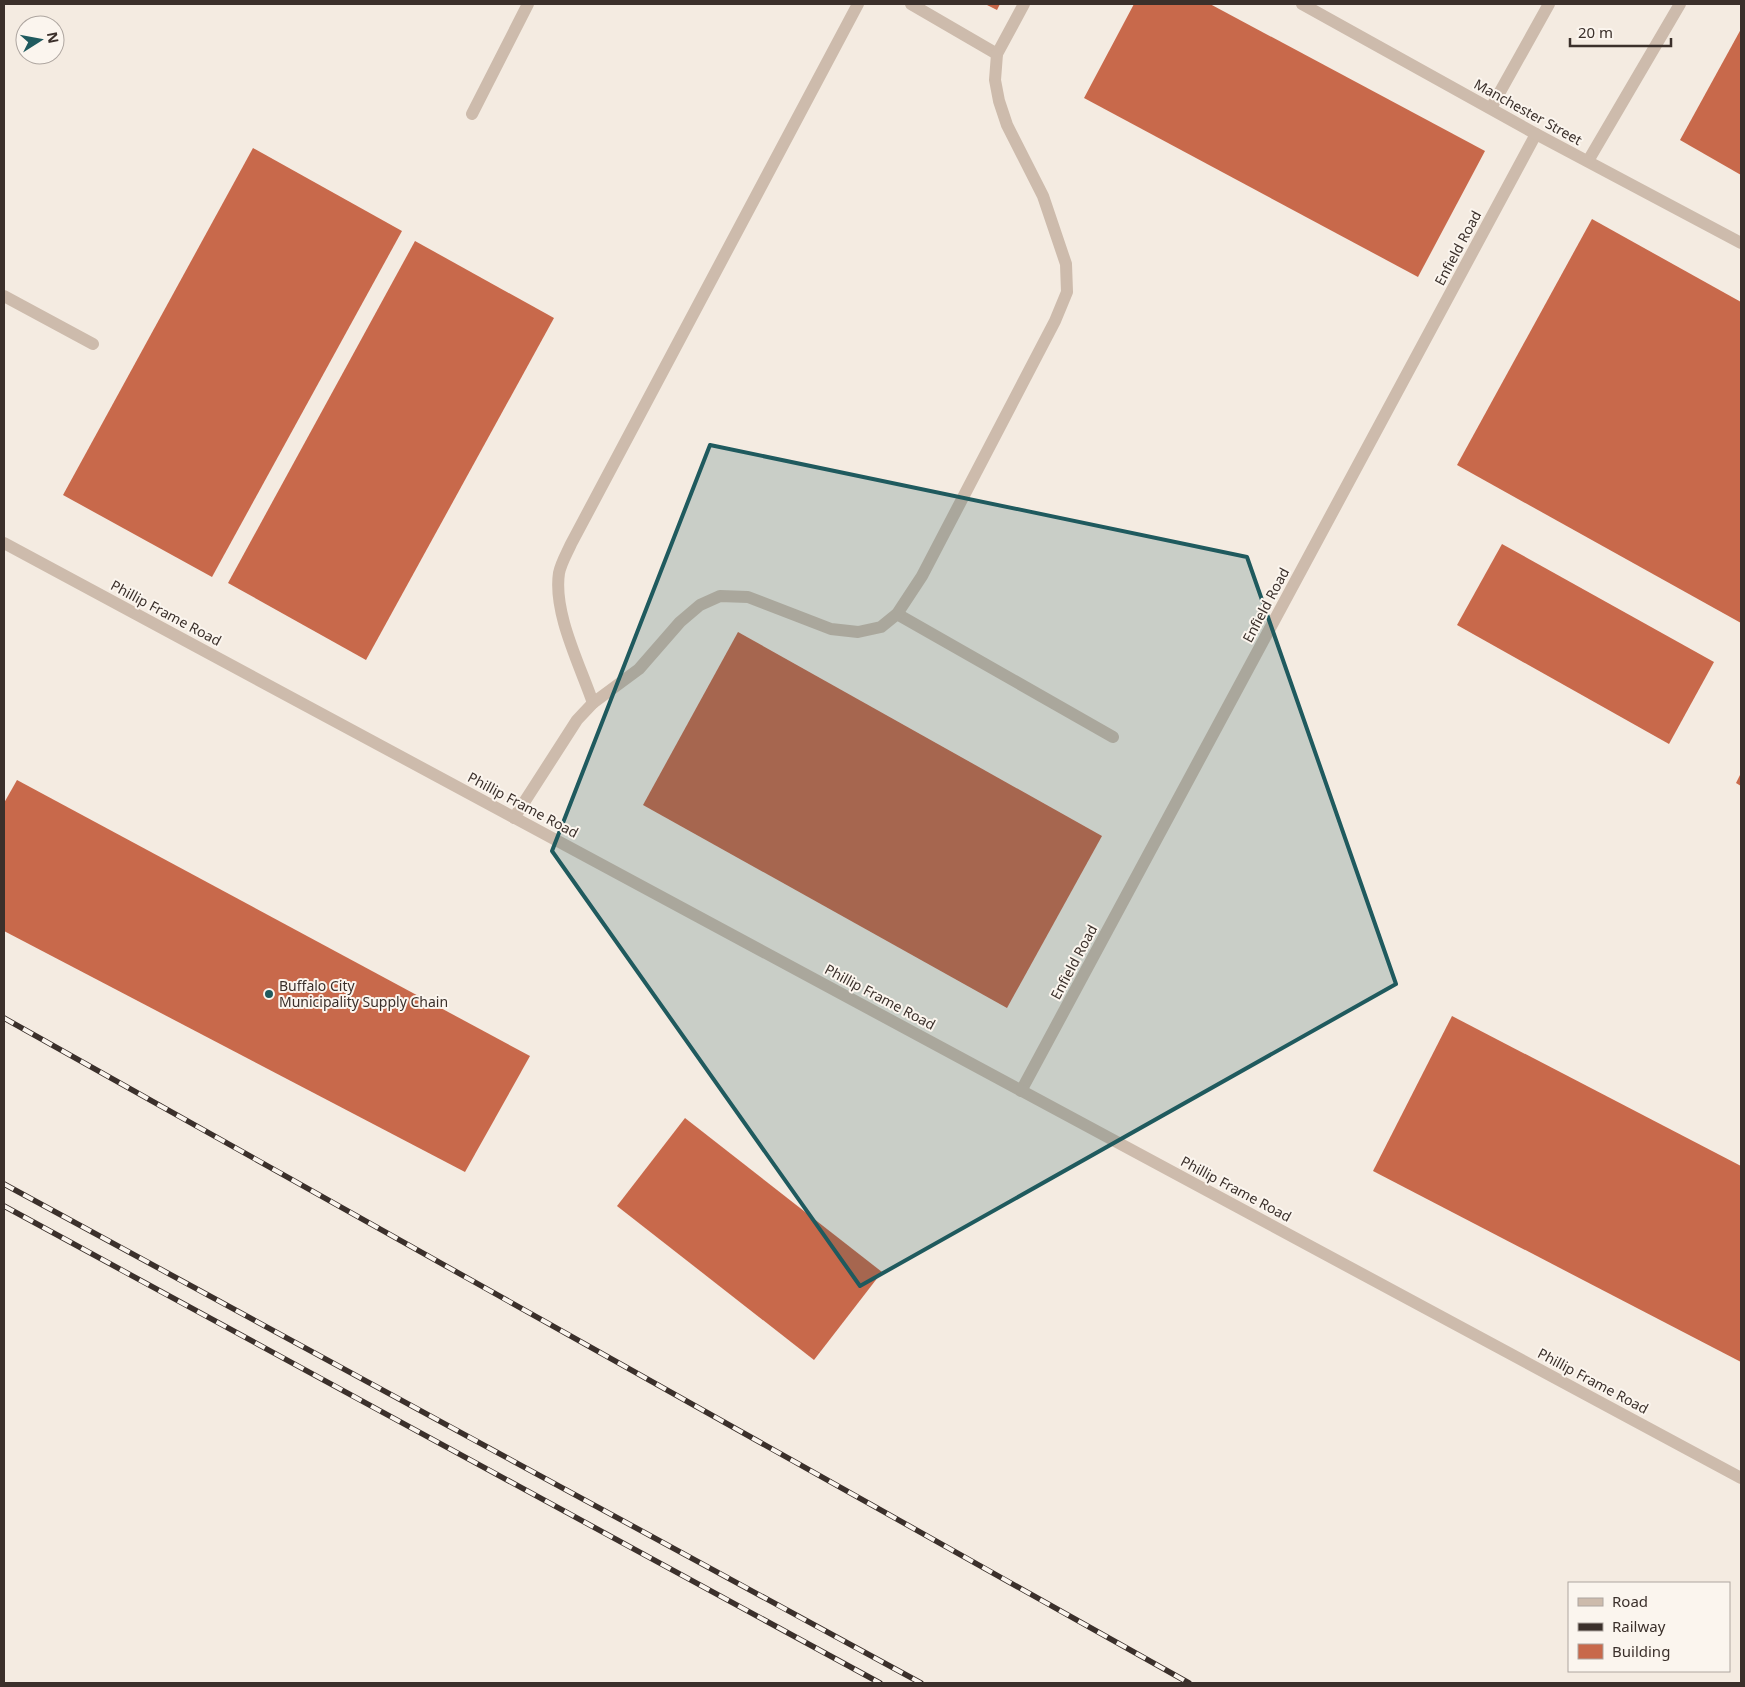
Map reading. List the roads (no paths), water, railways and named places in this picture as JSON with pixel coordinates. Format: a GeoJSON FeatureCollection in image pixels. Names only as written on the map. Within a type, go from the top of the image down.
{"type":"FeatureCollection","features":[{"type":"Feature","properties":{"kind":"street"},"geometry":{"type":"LineString","coordinates":[[472,114],[528,4]]}},
{"type":"Feature","properties":{"kind":"street"},"geometry":{"type":"LineString","coordinates":[[593,703],[563,618],[559,591],[559,571],[571,544],[858,4]]}},
{"type":"Feature","properties":{"kind":"street"},"geometry":{"type":"LineString","coordinates":[[910,4],[997,54]]}},
{"type":"Feature","properties":{"kind":"street"},"geometry":{"type":"LineString","coordinates":[[514,818],[577,720],[593,703],[639,669],[680,622],[700,605],[720,596],[748,597],[832,629],[858,632],[881,627],[897,614],[922,576],[1055,321],[1067,292],[1066,264],[1059,236],[1044,196],[1007,125],[999,101],[995,80],[997,54],[1024,4]]}},
{"type":"Feature","properties":{"kind":"street","name":"Manchester Street"},"geometry":{"type":"LineString","coordinates":[[1302,4],[1536,134],[1741,243]]}},
{"type":"Feature","properties":{"kind":"street"},"geometry":{"type":"LineString","coordinates":[[1491,108],[1548,4]]}},
{"type":"Feature","properties":{"kind":"street"},"geometry":{"type":"LineString","coordinates":[[1588,161],[1680,4]]}},
{"type":"Feature","properties":{"kind":"street","name":"Enfield Road"},"geometry":{"type":"LineString","coordinates":[[1021,1091],[1536,134]]}},
{"type":"Feature","properties":{"kind":"street"},"geometry":{"type":"LineString","coordinates":[[4,296],[93,344]]}},
{"type":"Feature","properties":{"kind":"street","name":"Phillip Frame Road"},"geometry":{"type":"LineString","coordinates":[[4,543],[1741,1478]]}},
{"type":"Feature","properties":{"kind":"street"},"geometry":{"type":"LineString","coordinates":[[897,614],[1113,736]]}},
{"type":"Feature","properties":{"kind":"railway"},"geometry":{"type":"LineString","coordinates":[[4,1018],[1189,1683]]}},
{"type":"Feature","properties":{"kind":"railway"},"geometry":{"type":"LineString","coordinates":[[4,1184],[921,1683]]}},
{"type":"Feature","properties":{"kind":"railway"},"geometry":{"type":"LineString","coordinates":[[4,1206],[880,1683]]}},
{"type":"Feature","properties":{"kind":"place","name":"Buffalo City Municipality Supply Chain"},"geometry":{"type":"Point","coordinates":[269,994]}}]}
